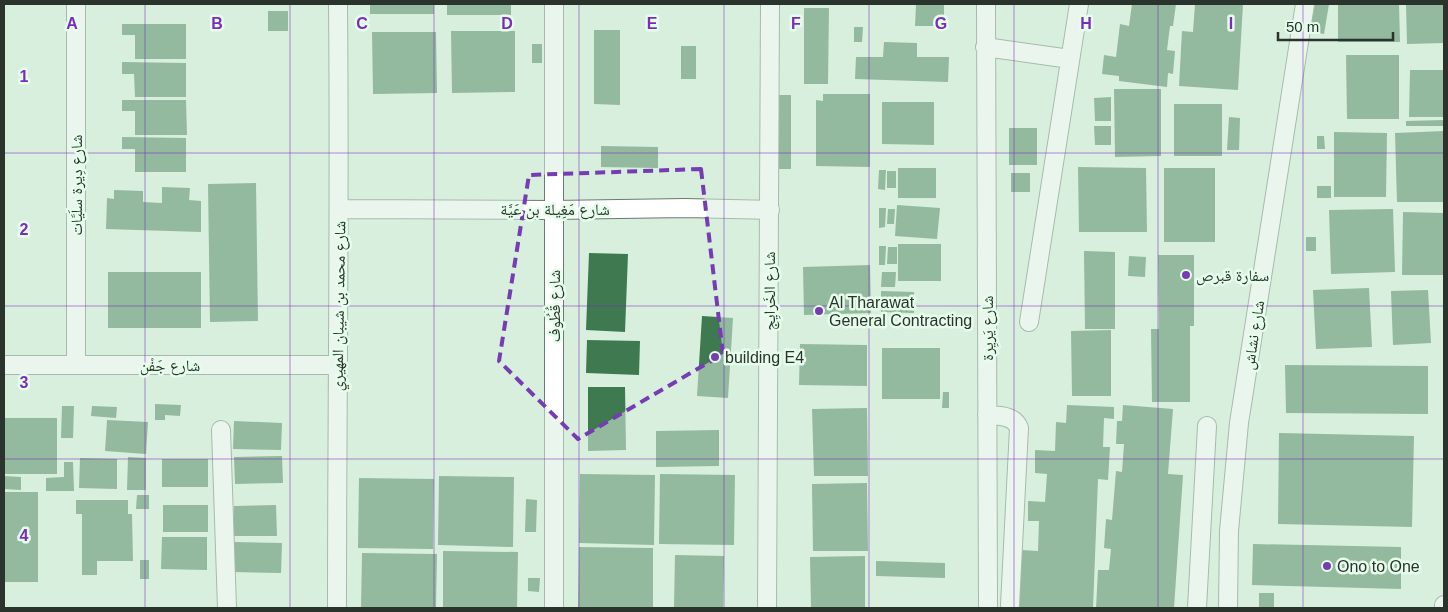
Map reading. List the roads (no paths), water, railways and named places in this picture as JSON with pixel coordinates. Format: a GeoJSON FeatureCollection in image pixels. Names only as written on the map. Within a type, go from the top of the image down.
{"type":"FeatureCollection","features":[{"type":"Feature","properties":{"kind":"street","name":"شارع دِيرة سلَيَّات"},"geometry":{"type":"LineString","coordinates":[[76,4],[76,366]]}},
{"type":"Feature","properties":{"kind":"street","name":"شارع محمد بن شيبان المهيري"},"geometry":{"type":"LineString","coordinates":[[337,608],[337,365],[340,209],[338,4]]}},
{"type":"Feature","properties":{"kind":"street","name":"شارع قُطُوف"},"geometry":{"type":"LineString","coordinates":[[554,4],[554,608]]}},
{"type":"Feature","properties":{"kind":"street","name":"شارع الخَرايِج"},"geometry":{"type":"LineString","coordinates":[[767,608],[770,4]]}},
{"type":"Feature","properties":{"kind":"street","name":"شارع يَريِرة"},"geometry":{"type":"LineString","coordinates":[[986,4],[988,608]]}},
{"type":"Feature","properties":{"kind":"street"},"geometry":{"type":"LineString","coordinates":[[1029,322],[1079,4]]}},
{"type":"Feature","properties":{"kind":"street","name":"شارع نشاش"},"geometry":{"type":"LineString","coordinates":[[1228,608],[1229,531],[1239,423],[1305,4]]}},
{"type":"Feature","properties":{"kind":"street"},"geometry":{"type":"LineString","coordinates":[[986,47],[1070,59]]}},
{"type":"Feature","properties":{"kind":"street","name":"شارع مَغِيلة بن عَيَّة"},"geometry":{"type":"LineString","coordinates":[[340,209],[554,210],[684,208],[770,210]]}},
{"type":"Feature","properties":{"kind":"street","name":"شارع جَفْن"},"geometry":{"type":"LineString","coordinates":[[4,365],[337,365]]}},
{"type":"Feature","properties":{"kind":"street"},"geometry":{"type":"LineString","coordinates":[[987,415],[1012,418],[1019,428],[1010,605]]}},
{"type":"Feature","properties":{"kind":"street"},"geometry":{"type":"LineString","coordinates":[[1197,608],[1207,426]]}},
{"type":"Feature","properties":{"kind":"street"},"geometry":{"type":"LineString","coordinates":[[221,430],[227,608]]}},
{"type":"Feature","properties":{"kind":"street"},"geometry":{"type":"LineString","coordinates":[[1201,529],[1229,531]]}},
{"type":"Feature","properties":{"kind":"street"},"geometry":{"type":"LineString","coordinates":[[988,540],[1013,546]]}},
{"type":"Feature","properties":{"kind":"place","name":"سفارة قبرص"},"geometry":{"type":"Point","coordinates":[1186,275]}},
{"type":"Feature","properties":{"kind":"place","name":"Al Tharawat General Contracting"},"geometry":{"type":"Point","coordinates":[819,311]}},
{"type":"Feature","properties":{"kind":"place","name":"building E4"},"geometry":{"type":"Point","coordinates":[715,357]}},
{"type":"Feature","properties":{"kind":"place","name":"Ono to One"},"geometry":{"type":"Point","coordinates":[1327,566]}}]}
